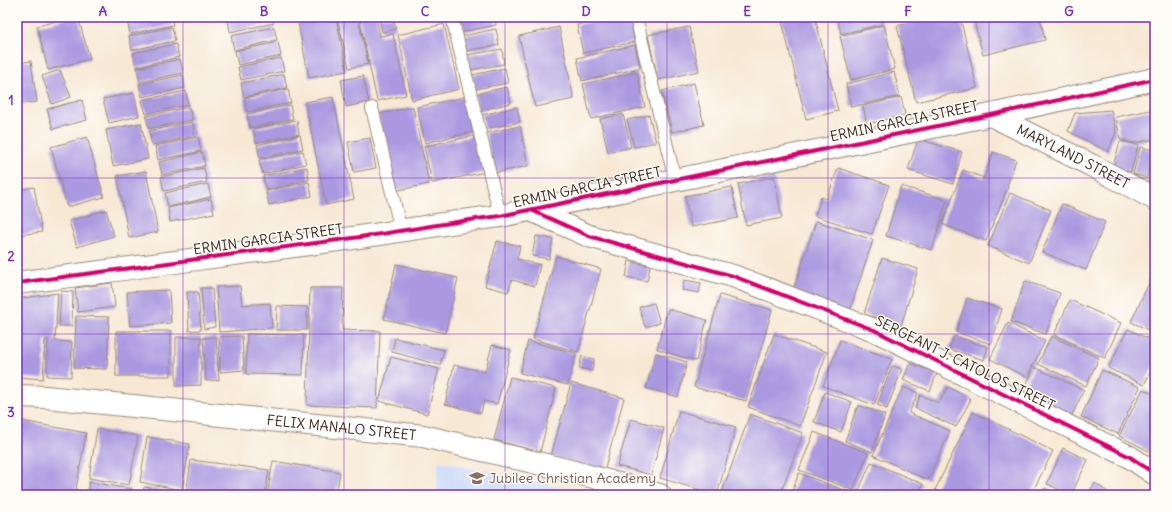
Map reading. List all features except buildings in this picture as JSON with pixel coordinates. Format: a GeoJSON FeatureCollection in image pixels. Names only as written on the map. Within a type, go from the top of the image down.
{"type":"FeatureCollection","features":[{"type":"Feature","properties":{"kind":"street","name":"ERMIN GARCIA STREET"},"geometry":{"type":"LineString","coordinates":[[17,284],[500,216],[1155,79]]}},
{"type":"Feature","properties":{"kind":"street","name":"MARYLAND STREET"},"geometry":{"type":"LineString","coordinates":[[991,114],[1155,199]]}},
{"type":"Feature","properties":{"kind":"street","name":"SERGEANT J. CATOLOS STREET"},"geometry":{"type":"LineString","coordinates":[[531,210],[589,236],[733,276],[874,330],[1130,457],[1155,474]]}},
{"type":"Feature","properties":{"kind":"street","name":"FELIX MANALO STREET"},"geometry":{"type":"LineString","coordinates":[[17,396],[46,397],[423,436],[571,471],[660,495]]}},
{"type":"Feature","properties":{"kind":"lane"},"geometry":{"type":"LineString","coordinates":[[452,17],[500,216]]}},
{"type":"Feature","properties":{"kind":"lane"},"geometry":{"type":"LineString","coordinates":[[636,17],[675,180]]}},
{"type":"Feature","properties":{"kind":"lane"},"geometry":{"type":"LineString","coordinates":[[372,108],[401,231]]}},
{"type":"Feature","properties":{"kind":"shaded area","name":"Jubilee Christian Academy"},"geometry":{"type":"Polygon","coordinates":[[[439,461],[592,495],[436,495],[439,461]]]}},
{"type":"Feature","properties":{"kind":"cycle path"},"geometry":{"type":"LineString","coordinates":[[17,283],[311,244],[500,216],[991,115],[1155,79]]}},
{"type":"Feature","properties":{"kind":"cycle path"},"geometry":{"type":"LineString","coordinates":[[531,210],[589,236],[733,276],[874,330],[1130,457],[1155,474]]}},
{"type":"Feature","properties":{"kind":"place","name":"Jubilee Christian Academy"},"geometry":{"type":"Point","coordinates":[477,478]}}]}
